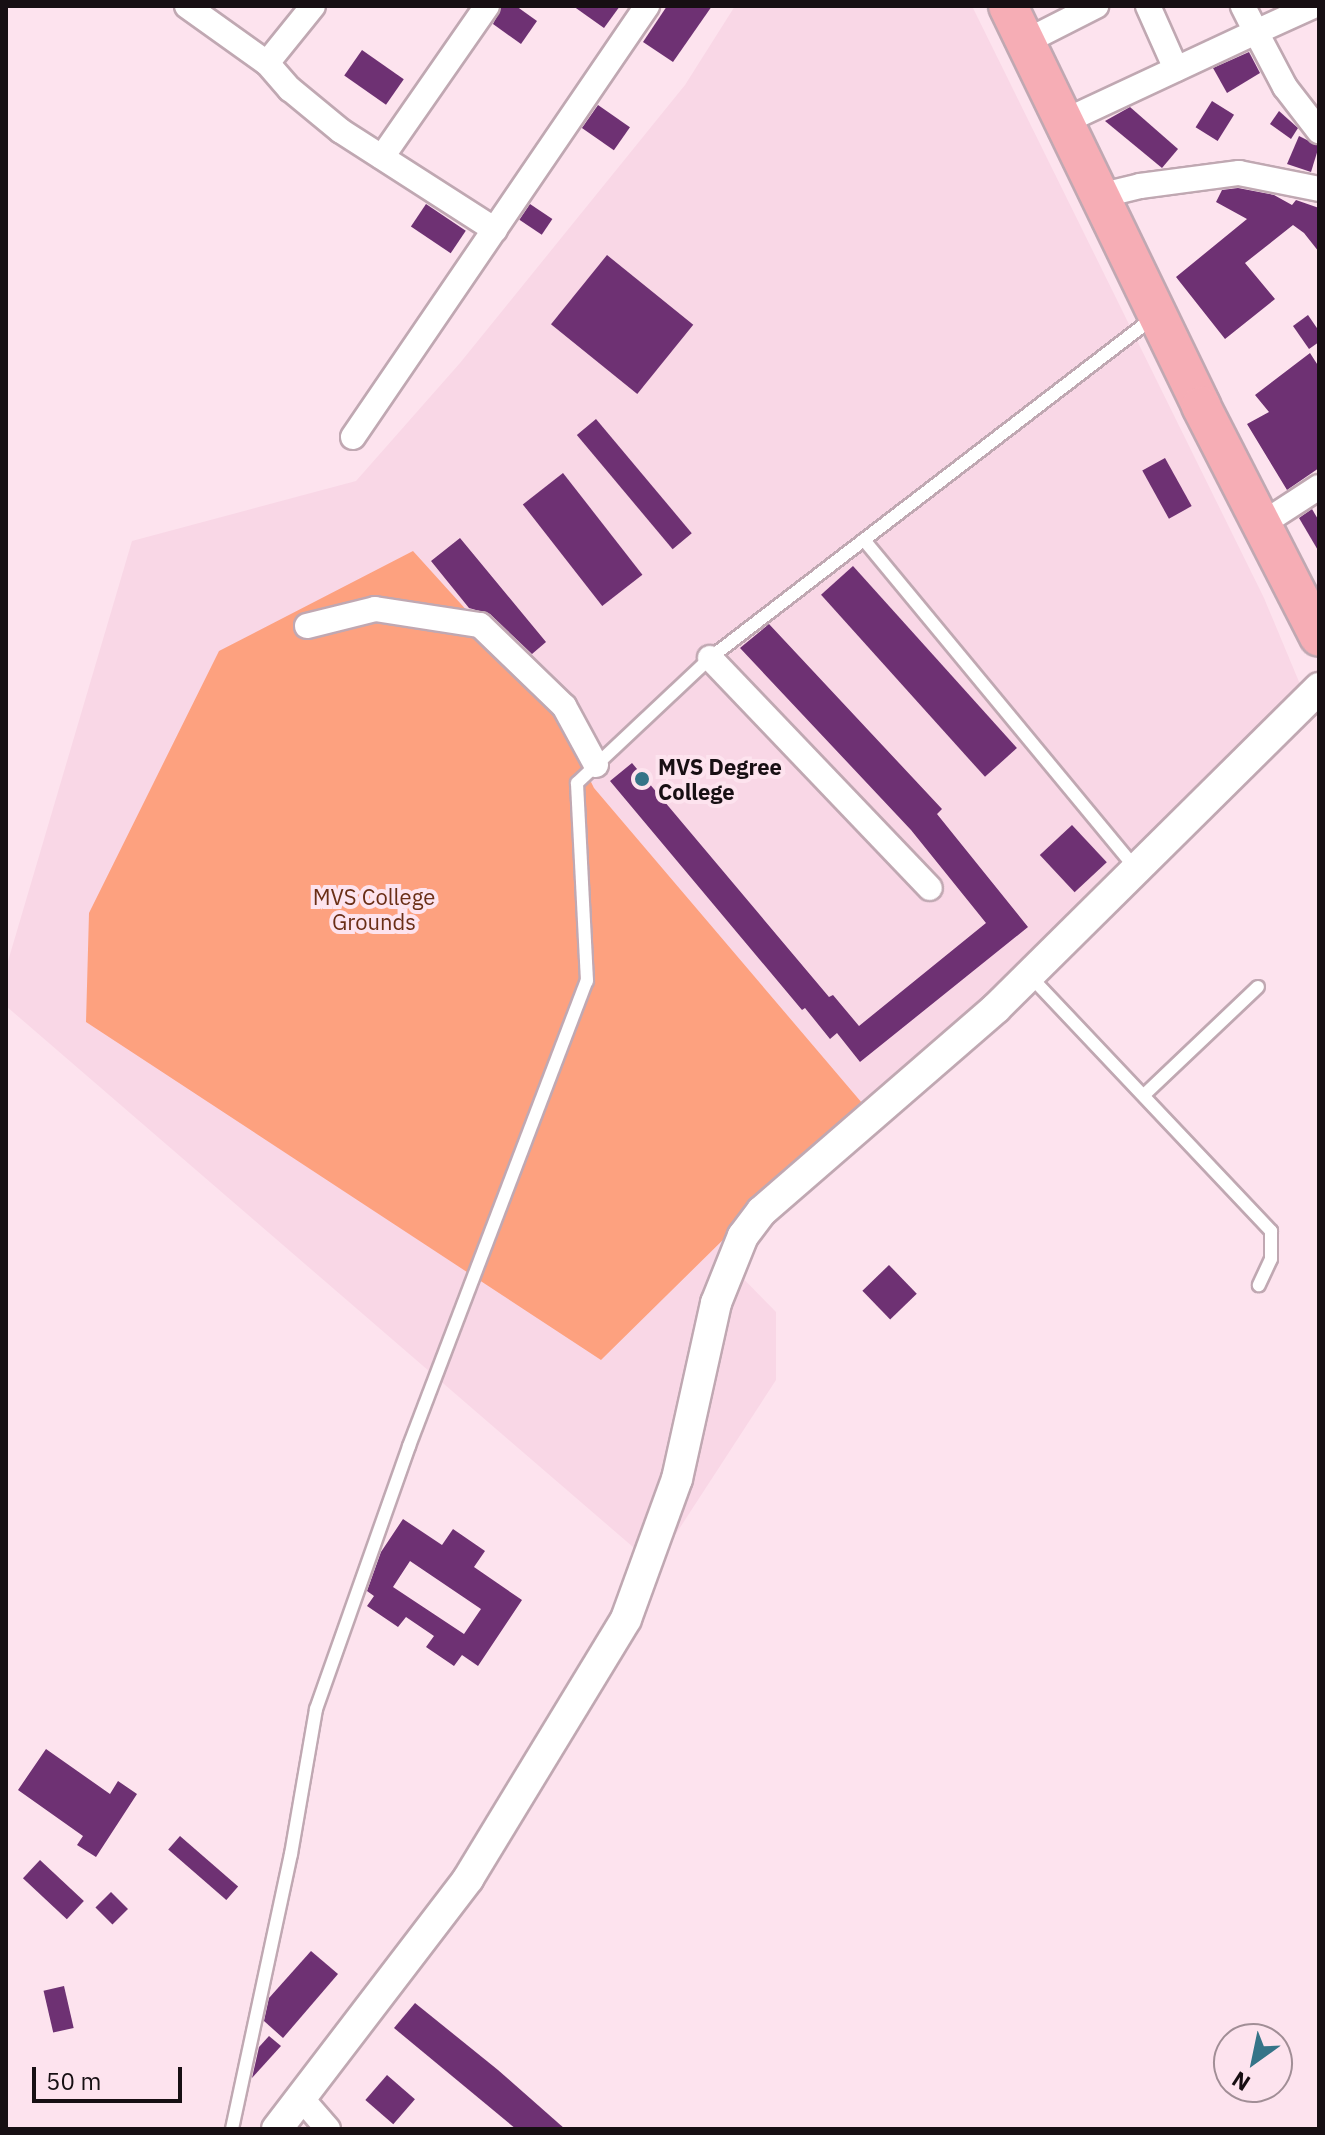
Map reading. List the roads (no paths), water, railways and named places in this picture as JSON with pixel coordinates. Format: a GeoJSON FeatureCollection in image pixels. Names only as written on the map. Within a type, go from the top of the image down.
{"type":"FeatureCollection","features":[{"type":"Feature","properties":{"kind":"main road"},"geometry":{"type":"LineString","coordinates":[[1008,6],[1034,26],[1073,117],[1270,519],[1319,637]]}},
{"type":"Feature","properties":{"kind":"main road"},"geometry":{"type":"LineString","coordinates":[[1110,194],[1157,314],[1270,519],[1319,587]]}},
{"type":"Feature","properties":{"kind":"street"},"geometry":{"type":"LineString","coordinates":[[187,6],[267,63],[310,106],[495,230]]}},
{"type":"Feature","properties":{"kind":"street"},"geometry":{"type":"LineString","coordinates":[[267,63],[313,6]]}},
{"type":"Feature","properties":{"kind":"street"},"geometry":{"type":"LineString","coordinates":[[382,157],[487,6]]}},
{"type":"Feature","properties":{"kind":"street"},"geometry":{"type":"LineString","coordinates":[[353,437],[647,6]]}},
{"type":"Feature","properties":{"kind":"street"},"geometry":{"type":"LineString","coordinates":[[1034,26],[1096,6]]}},
{"type":"Feature","properties":{"kind":"street"},"geometry":{"type":"LineString","coordinates":[[1148,6],[1176,69]]}},
{"type":"Feature","properties":{"kind":"street"},"geometry":{"type":"LineString","coordinates":[[1243,6],[1285,87],[1319,131]]}},
{"type":"Feature","properties":{"kind":"street"},"geometry":{"type":"LineString","coordinates":[[1073,117],[1313,6]]}},
{"type":"Feature","properties":{"kind":"street"},"geometry":{"type":"LineString","coordinates":[[1110,194],[1140,186],[1239,173],[1317,182]]}},
{"type":"Feature","properties":{"kind":"street"},"geometry":{"type":"LineString","coordinates":[[1270,519],[1319,487]]}},
{"type":"Feature","properties":{"kind":"street"},"geometry":{"type":"LineString","coordinates":[[307,626],[375,609],[480,625],[564,706],[596,765]]}},
{"type":"Feature","properties":{"kind":"street"},"geometry":{"type":"LineString","coordinates":[[710,658],[930,888]]}},
{"type":"Feature","properties":{"kind":"street"},"geometry":{"type":"LineString","coordinates":[[277,2129],[468,1879],[626,1619],[677,1479],[716,1303],[743,1236],[762,1211],[1029,975],[1319,688]]}},
{"type":"Feature","properties":{"kind":"street"},"geometry":{"type":"LineString","coordinates":[[301,2098],[328,2129]]}},
{"type":"Feature","properties":{"kind":"lane"},"geometry":{"type":"LineString","coordinates":[[232,2129],[291,1854],[316,1709],[409,1446],[587,981],[577,783],[710,658],[1157,314]]}},
{"type":"Feature","properties":{"kind":"lane"},"geometry":{"type":"LineString","coordinates":[[864,540],[1136,869]]}},
{"type":"Feature","properties":{"kind":"lane"},"geometry":{"type":"LineString","coordinates":[[1029,975],[1271,1231],[1271,1259],[1259,1285]]}},
{"type":"Feature","properties":{"kind":"lane"},"geometry":{"type":"LineString","coordinates":[[1144,1095],[1258,987]]}},
{"type":"Feature","properties":{"kind":"place","name":"MVS Degree College"},"geometry":{"type":"Point","coordinates":[642,779]}},
{"type":"Feature","properties":{"kind":"park label","name":"MVS College Grounds"},"geometry":{"type":"Point","coordinates":[374,908]}}]}
